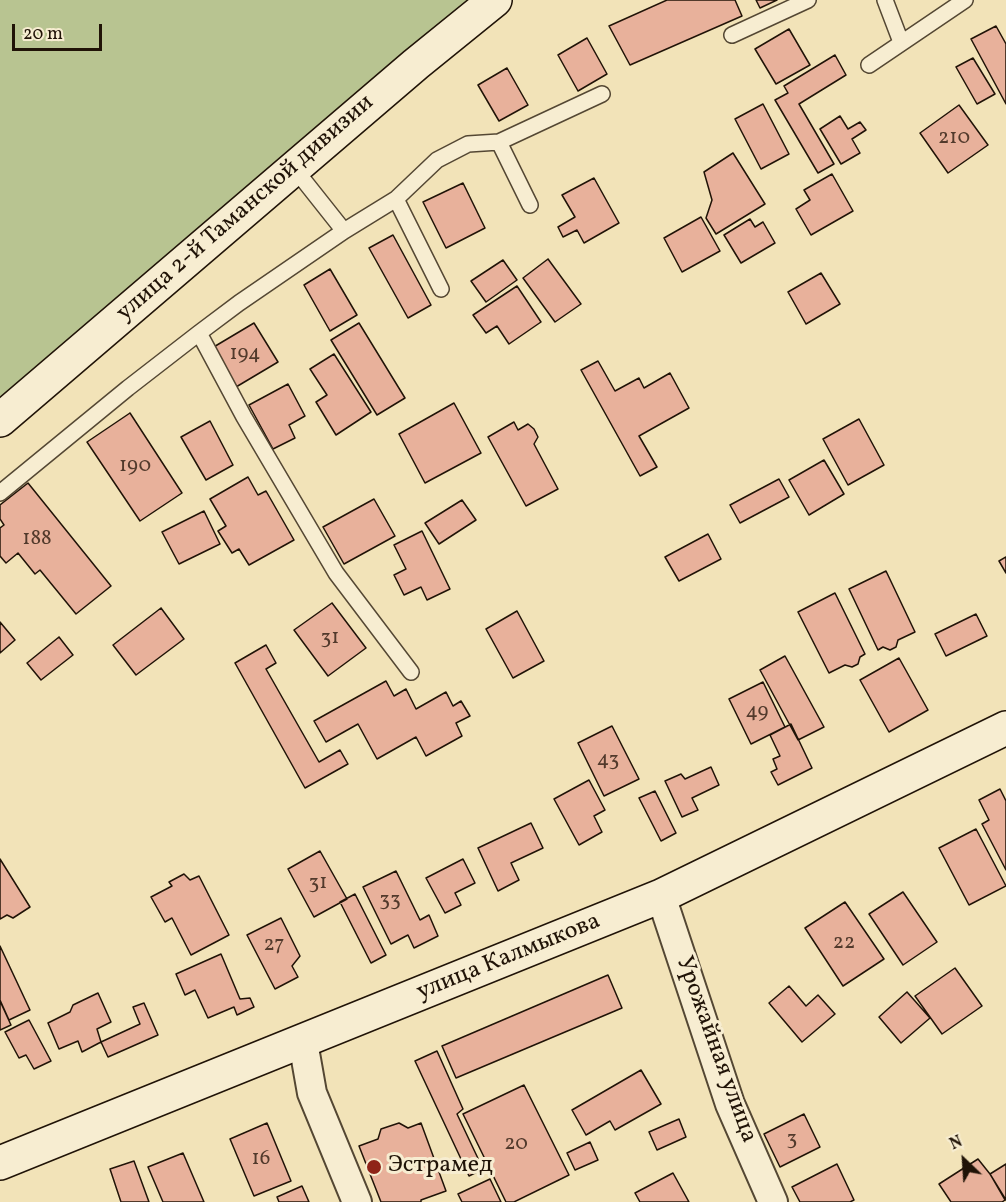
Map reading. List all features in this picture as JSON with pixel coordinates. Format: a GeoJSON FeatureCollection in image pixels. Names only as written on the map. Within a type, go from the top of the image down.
{"type":"FeatureCollection","features":[{"type":"Feature","properties":{"kind":"street","name":"улица 2-й Таманской дивизии"},"geometry":{"type":"LineString","coordinates":[[0,420],[416,64],[495,0]]}},
{"type":"Feature","properties":{"kind":"street","name":"улица Калмыкова"},"geometry":{"type":"LineString","coordinates":[[0,1163],[662,896],[1006,728]]}},
{"type":"Feature","properties":{"kind":"street","name":"Урожайная улица"},"geometry":{"type":"LineString","coordinates":[[662,896],[730,1104],[773,1202]]}},
{"type":"Feature","properties":{"kind":"street"},"geometry":{"type":"LineString","coordinates":[[303,1042],[312,1093],[357,1202]]}},
{"type":"Feature","properties":{"kind":"lane"},"geometry":{"type":"LineString","coordinates":[[732,35],[808,0]]}},
{"type":"Feature","properties":{"kind":"lane"},"geometry":{"type":"LineString","coordinates":[[885,0],[901,42]]}},
{"type":"Feature","properties":{"kind":"lane"},"geometry":{"type":"LineString","coordinates":[[869,65],[965,0]]}},
{"type":"Feature","properties":{"kind":"lane"},"geometry":{"type":"LineString","coordinates":[[0,493],[199,333],[344,231],[396,198],[437,160],[468,144],[499,142],[602,94]]}},
{"type":"Feature","properties":{"kind":"lane"},"geometry":{"type":"LineString","coordinates":[[499,142],[530,205]]}},
{"type":"Feature","properties":{"kind":"lane"},"geometry":{"type":"LineString","coordinates":[[294,168],[344,231]]}},
{"type":"Feature","properties":{"kind":"lane"},"geometry":{"type":"LineString","coordinates":[[396,198],[441,289]]}},
{"type":"Feature","properties":{"kind":"lane"},"geometry":{"type":"LineString","coordinates":[[199,333],[244,417],[336,573],[411,672]]}},
{"type":"Feature","properties":{"kind":"green space"},"geometry":{"type":"Polygon","coordinates":[[[0,0],[495,0],[0,420],[0,0]]]}},
{"type":"Feature","properties":{"kind":"building"},"geometry":{"type":"Polygon","coordinates":[[[667,0],[735,0],[742,16],[630,65],[609,26],[667,0]]]}},
{"type":"Feature","properties":{"kind":"building"},"geometry":{"type":"Polygon","coordinates":[[[756,0],[777,0],[760,8],[756,0]]]}},
{"type":"Feature","properties":{"kind":"building"},"geometry":{"type":"Polygon","coordinates":[[[996,26],[1006,44],[1006,104],[971,39],[996,26]]]}},
{"type":"Feature","properties":{"kind":"building"},"geometry":{"type":"Polygon","coordinates":[[[789,29],[810,65],[776,84],[755,49],[789,29]]]}},
{"type":"Feature","properties":{"kind":"building"},"geometry":{"type":"Polygon","coordinates":[[[587,38],[607,74],[578,91],[558,55],[587,38]]]}},
{"type":"Feature","properties":{"kind":"building"},"geometry":{"type":"Polygon","coordinates":[[[835,55],[846,75],[799,104],[834,164],[818,173],[775,100],[788,93],[784,86],[835,55]]]}},
{"type":"Feature","properties":{"kind":"building"},"geometry":{"type":"Polygon","coordinates":[[[973,58],[995,94],[977,104],[956,67],[973,58]]]}},
{"type":"Feature","properties":{"kind":"building"},"geometry":{"type":"Polygon","coordinates":[[[507,68],[528,105],[499,121],[478,85],[507,68]]]}},
{"type":"Feature","properties":{"kind":"building"},"geometry":{"type":"Polygon","coordinates":[[[763,104],[789,154],[761,169],[735,119],[763,104]]]}},
{"type":"Feature","properties":{"kind":"building"},"geometry":{"type":"Polygon","coordinates":[[[959,105],[988,145],[948,173],[920,133],[959,105]]]}},
{"type":"Feature","properties":{"kind":"building"},"geometry":{"type":"Polygon","coordinates":[[[840,116],[848,129],[860,122],[866,130],[852,139],[860,153],[841,164],[820,129],[840,116]]]}},
{"type":"Feature","properties":{"kind":"building"},"geometry":{"type":"Polygon","coordinates":[[[733,153],[765,204],[716,234],[706,218],[712,200],[704,172],[733,153]]]}},
{"type":"Feature","properties":{"kind":"building"},"geometry":{"type":"Polygon","coordinates":[[[832,174],[853,211],[811,235],[796,209],[810,200],[804,190],[832,174]]]}},
{"type":"Feature","properties":{"kind":"building"},"geometry":{"type":"Polygon","coordinates":[[[594,178],[619,223],[584,243],[577,230],[563,237],[558,227],[575,217],[562,195],[594,178]]]}},
{"type":"Feature","properties":{"kind":"building"},"geometry":{"type":"Polygon","coordinates":[[[463,183],[485,228],[446,248],[423,202],[463,183]]]}},
{"type":"Feature","properties":{"kind":"building"},"geometry":{"type":"Polygon","coordinates":[[[701,217],[720,251],[682,272],[664,238],[701,217]]]}},
{"type":"Feature","properties":{"kind":"building"},"geometry":{"type":"Polygon","coordinates":[[[750,219],[755,227],[763,222],[775,243],[741,263],[724,235],[750,219]]]}},
{"type":"Feature","properties":{"kind":"building"},"geometry":{"type":"Polygon","coordinates":[[[393,235],[431,305],[408,318],[369,248],[393,235]]]}},
{"type":"Feature","properties":{"kind":"building"},"geometry":{"type":"Polygon","coordinates":[[[548,259],[581,304],[555,322],[523,278],[548,259]]]}},
{"type":"Feature","properties":{"kind":"building"},"geometry":{"type":"Polygon","coordinates":[[[503,260],[517,280],[486,302],[471,281],[503,260]]]}},
{"type":"Feature","properties":{"kind":"building"},"geometry":{"type":"Polygon","coordinates":[[[330,269],[357,315],[330,331],[304,285],[330,269]]]}},
{"type":"Feature","properties":{"kind":"building"},"geometry":{"type":"Polygon","coordinates":[[[821,273],[840,304],[806,324],[788,292],[821,273]]]}},
{"type":"Feature","properties":{"kind":"building"},"geometry":{"type":"Polygon","coordinates":[[[517,286],[541,322],[509,344],[497,326],[486,333],[473,315],[517,286]]]}},
{"type":"Feature","properties":{"kind":"building"},"geometry":{"type":"Polygon","coordinates":[[[254,323],[278,362],[236,387],[212,348],[254,323]]]}},
{"type":"Feature","properties":{"kind":"building"},"geometry":{"type":"Polygon","coordinates":[[[359,323],[405,398],[377,415],[331,340],[359,323]]]}},
{"type":"Feature","properties":{"kind":"building"},"geometry":{"type":"Polygon","coordinates":[[[334,354],[371,412],[336,435],[316,402],[327,395],[310,369],[334,354]]]}},
{"type":"Feature","properties":{"kind":"building"},"geometry":{"type":"Polygon","coordinates":[[[598,361],[615,391],[639,378],[644,388],[670,373],[689,408],[639,436],[657,467],[640,476],[581,370],[598,361]]]}},
{"type":"Feature","properties":{"kind":"building"},"geometry":{"type":"Polygon","coordinates":[[[288,384],[305,416],[289,425],[295,438],[273,449],[249,405],[288,384]]]}},
{"type":"Feature","properties":{"kind":"building"},"geometry":{"type":"Polygon","coordinates":[[[454,403],[481,453],[425,483],[399,434],[454,403]]]}},
{"type":"Feature","properties":{"kind":"building"},"geometry":{"type":"Polygon","coordinates":[[[130,413],[182,493],[140,521],[87,442],[130,413]]]}},
{"type":"Feature","properties":{"kind":"building"},"geometry":{"type":"Polygon","coordinates":[[[859,419],[884,465],[848,485],[823,439],[859,419]]]}},
{"type":"Feature","properties":{"kind":"building"},"geometry":{"type":"Polygon","coordinates":[[[210,421],[233,465],[206,480],[181,437],[210,421]]]}},
{"type":"Feature","properties":{"kind":"building"},"geometry":{"type":"Polygon","coordinates":[[[514,422],[518,430],[528,424],[534,429],[538,437],[534,444],[558,489],[526,506],[488,437],[514,422]]]}},
{"type":"Feature","properties":{"kind":"building"},"geometry":{"type":"Polygon","coordinates":[[[824,460],[844,494],[809,515],[789,480],[824,460]]]}},
{"type":"Feature","properties":{"kind":"building"},"geometry":{"type":"Polygon","coordinates":[[[248,477],[258,495],[266,491],[294,540],[249,565],[239,549],[232,553],[218,531],[226,526],[210,499],[248,477]]]}},
{"type":"Feature","properties":{"kind":"building"},"geometry":{"type":"Polygon","coordinates":[[[779,479],[789,497],[740,523],[730,505],[779,479]]]}},
{"type":"Feature","properties":{"kind":"building"},"geometry":{"type":"Polygon","coordinates":[[[28,483],[111,586],[76,614],[40,570],[35,574],[18,553],[6,563],[0,556],[0,528],[4,525],[0,519],[0,505],[28,483]]]}},
{"type":"Feature","properties":{"kind":"building"},"geometry":{"type":"Polygon","coordinates":[[[374,499],[395,536],[344,564],[323,527],[374,499]]]}},
{"type":"Feature","properties":{"kind":"building"},"geometry":{"type":"Polygon","coordinates":[[[462,500],[476,520],[439,544],[425,523],[462,500]]]}},
{"type":"Feature","properties":{"kind":"building"},"geometry":{"type":"Polygon","coordinates":[[[204,511],[220,544],[179,564],[162,532],[204,511]]]}},
{"type":"Feature","properties":{"kind":"building"},"geometry":{"type":"Polygon","coordinates":[[[422,531],[450,589],[427,600],[421,587],[404,595],[394,575],[406,569],[394,545],[422,531]]]}},
{"type":"Feature","properties":{"kind":"building"},"geometry":{"type":"Polygon","coordinates":[[[708,534],[721,559],[679,581],[665,557],[708,534]]]}},
{"type":"Feature","properties":{"kind":"building"},"geometry":{"type":"Polygon","coordinates":[[[1006,557],[1006,573],[999,561],[1006,557]]]}},
{"type":"Feature","properties":{"kind":"building"},"geometry":{"type":"Polygon","coordinates":[[[886,571],[915,632],[898,640],[896,647],[890,650],[883,647],[878,650],[849,589],[886,571]]]}},
{"type":"Feature","properties":{"kind":"building"},"geometry":{"type":"Polygon","coordinates":[[[835,593],[865,654],[860,657],[858,664],[852,667],[845,665],[829,673],[798,612],[835,593]]]}},
{"type":"Feature","properties":{"kind":"building"},"geometry":{"type":"Polygon","coordinates":[[[332,603],[366,648],[328,676],[294,630],[332,603]]]}},
{"type":"Feature","properties":{"kind":"building"},"geometry":{"type":"Polygon","coordinates":[[[161,608],[184,639],[136,675],[113,645],[161,608]]]}},
{"type":"Feature","properties":{"kind":"building"},"geometry":{"type":"Polygon","coordinates":[[[517,611],[544,661],[513,678],[486,629],[517,611]]]}},
{"type":"Feature","properties":{"kind":"building"},"geometry":{"type":"Polygon","coordinates":[[[976,614],[987,636],[946,656],[935,634],[976,614]]]}},
{"type":"Feature","properties":{"kind":"building"},"geometry":{"type":"Polygon","coordinates":[[[0,622],[15,640],[0,653],[0,622]]]}},
{"type":"Feature","properties":{"kind":"building"},"geometry":{"type":"Polygon","coordinates":[[[59,637],[73,655],[41,680],[27,663],[59,637]]]}},
{"type":"Feature","properties":{"kind":"building"},"geometry":{"type":"Polygon","coordinates":[[[266,645],[276,663],[266,669],[319,762],[340,750],[348,764],[305,788],[235,663],[266,645]]]}},
{"type":"Feature","properties":{"kind":"building"},"geometry":{"type":"Polygon","coordinates":[[[785,656],[824,727],[798,740],[760,670],[785,656]]]}},
{"type":"Feature","properties":{"kind":"building"},"geometry":{"type":"Polygon","coordinates":[[[899,658],[928,710],[889,732],[860,680],[899,658]]]}},
{"type":"Feature","properties":{"kind":"building"},"geometry":{"type":"Polygon","coordinates":[[[386,681],[394,696],[406,689],[416,709],[446,692],[453,706],[461,701],[470,716],[456,723],[462,736],[426,756],[416,737],[377,759],[358,724],[326,742],[314,721],[386,681]]]}},
{"type":"Feature","properties":{"kind":"building"},"geometry":{"type":"Polygon","coordinates":[[[763,682],[785,727],[751,744],[729,699],[763,682]]]}},
{"type":"Feature","properties":{"kind":"building"},"geometry":{"type":"Polygon","coordinates":[[[791,724],[812,768],[778,785],[771,772],[777,769],[773,759],[780,756],[770,735],[791,724]]]}},
{"type":"Feature","properties":{"kind":"building"},"geometry":{"type":"Polygon","coordinates":[[[612,726],[639,779],[604,796],[578,743],[612,726]]]}},
{"type":"Feature","properties":{"kind":"building"},"geometry":{"type":"Polygon","coordinates":[[[711,767],[719,785],[692,798],[698,810],[682,817],[665,781],[681,774],[685,779],[711,767]]]}},
{"type":"Feature","properties":{"kind":"building"},"geometry":{"type":"Polygon","coordinates":[[[589,780],[605,810],[594,816],[602,832],[579,845],[554,799],[589,780]]]}},
{"type":"Feature","properties":{"kind":"building"},"geometry":{"type":"Polygon","coordinates":[[[1000,789],[1006,801],[1006,870],[982,824],[989,820],[979,800],[1000,789]]]}},
{"type":"Feature","properties":{"kind":"building"},"geometry":{"type":"Polygon","coordinates":[[[655,791],[676,833],[661,841],[639,798],[655,791]]]}},
{"type":"Feature","properties":{"kind":"building"},"geometry":{"type":"Polygon","coordinates":[[[531,823],[543,848],[511,863],[519,880],[498,891],[478,848],[531,823]]]}},
{"type":"Feature","properties":{"kind":"building"},"geometry":{"type":"Polygon","coordinates":[[[976,829],[1006,886],[969,905],[939,848],[976,829]]]}},
{"type":"Feature","properties":{"kind":"building"},"geometry":{"type":"Polygon","coordinates":[[[320,851],[347,899],[314,917],[288,869],[320,851]]]}},
{"type":"Feature","properties":{"kind":"building"},"geometry":{"type":"Polygon","coordinates":[[[0,859],[30,907],[13,918],[7,915],[0,919],[0,859]]]}},
{"type":"Feature","properties":{"kind":"building"},"geometry":{"type":"Polygon","coordinates":[[[463,859],[475,883],[455,893],[461,905],[445,913],[426,878],[463,859]]]}},
{"type":"Feature","properties":{"kind":"building"},"geometry":{"type":"Polygon","coordinates":[[[396,871],[420,920],[429,915],[438,936],[414,948],[408,935],[391,944],[363,887],[396,871]]]}},
{"type":"Feature","properties":{"kind":"building"},"geometry":{"type":"Polygon","coordinates":[[[184,874],[190,880],[199,876],[229,935],[191,955],[172,918],[165,922],[151,897],[172,886],[169,882],[184,874]]]}},
{"type":"Feature","properties":{"kind":"building"},"geometry":{"type":"Polygon","coordinates":[[[903,892],[937,942],[903,965],[869,914],[903,892]]]}},
{"type":"Feature","properties":{"kind":"building"},"geometry":{"type":"Polygon","coordinates":[[[355,894],[386,955],[371,963],[340,902],[355,894]]]}},
{"type":"Feature","properties":{"kind":"building"},"geometry":{"type":"Polygon","coordinates":[[[845,902],[884,959],[843,986],[805,928],[845,902]]]}},
{"type":"Feature","properties":{"kind":"building"},"geometry":{"type":"Polygon","coordinates":[[[281,918],[300,956],[292,966],[298,977],[275,989],[247,935],[281,918]]]}},
{"type":"Feature","properties":{"kind":"building"},"geometry":{"type":"Polygon","coordinates":[[[0,946],[30,1010],[9,1020],[0,1000],[0,946]]]}},
{"type":"Feature","properties":{"kind":"building"},"geometry":{"type":"Polygon","coordinates":[[[221,954],[240,999],[250,998],[254,1007],[237,1015],[234,1007],[208,1018],[195,990],[185,995],[176,974],[221,954]]]}},
{"type":"Feature","properties":{"kind":"building"},"geometry":{"type":"Polygon","coordinates":[[[955,968],[982,1006],[942,1034],[915,996],[955,968]]]}},
{"type":"Feature","properties":{"kind":"building"},"geometry":{"type":"Polygon","coordinates":[[[608,975],[622,1008],[456,1078],[442,1046],[608,975]]]}},
{"type":"Feature","properties":{"kind":"building"},"geometry":{"type":"Polygon","coordinates":[[[789,986],[806,1006],[818,995],[835,1014],[802,1042],[769,1003],[789,986]]]}},
{"type":"Feature","properties":{"kind":"building"},"geometry":{"type":"Polygon","coordinates":[[[907,992],[930,1018],[901,1043],[879,1017],[907,992]]]}},
{"type":"Feature","properties":{"kind":"building"},"geometry":{"type":"Polygon","coordinates":[[[98,993],[111,1022],[97,1029],[101,1042],[82,1052],[78,1041],[59,1049],[48,1023],[70,1012],[73,1005],[98,993]]]}},
{"type":"Feature","properties":{"kind":"building"},"geometry":{"type":"Polygon","coordinates":[[[0,1001],[11,1025],[0,1030],[0,1001]]]}},
{"type":"Feature","properties":{"kind":"building"},"geometry":{"type":"Polygon","coordinates":[[[144,1003],[158,1035],[108,1057],[101,1042],[140,1024],[133,1007],[144,1003]]]}},
{"type":"Feature","properties":{"kind":"building"},"geometry":{"type":"Polygon","coordinates":[[[29,1020],[51,1061],[34,1069],[26,1055],[19,1058],[5,1032],[29,1020]]]}},
{"type":"Feature","properties":{"kind":"building"},"geometry":{"type":"Polygon","coordinates":[[[437,1051],[463,1109],[457,1114],[483,1169],[469,1176],[415,1061],[437,1051]]]}},
{"type":"Feature","properties":{"kind":"building"},"geometry":{"type":"Polygon","coordinates":[[[641,1070],[661,1104],[615,1130],[610,1121],[586,1135],[572,1110],[641,1070]]]}},
{"type":"Feature","properties":{"kind":"building"},"geometry":{"type":"Polygon","coordinates":[[[524,1085],[569,1175],[514,1202],[506,1202],[463,1114],[524,1085]]]}},
{"type":"Feature","properties":{"kind":"building"},"geometry":{"type":"Polygon","coordinates":[[[804,1114],[820,1147],[780,1167],[764,1134],[804,1114]]]}},
{"type":"Feature","properties":{"kind":"building"},"geometry":{"type":"Polygon","coordinates":[[[679,1119],[686,1137],[657,1150],[649,1132],[679,1119]]]}},
{"type":"Feature","properties":{"kind":"building"},"geometry":{"type":"Polygon","coordinates":[[[267,1123],[291,1181],[254,1196],[230,1139],[267,1123]]]}},
{"type":"Feature","properties":{"kind":"building"},"geometry":{"type":"Polygon","coordinates":[[[399,1123],[408,1128],[421,1123],[446,1191],[421,1200],[421,1202],[381,1202],[359,1146],[378,1139],[381,1129],[399,1123]]]}},
{"type":"Feature","properties":{"kind":"building"},"geometry":{"type":"Polygon","coordinates":[[[590,1142],[598,1160],[575,1170],[567,1153],[590,1142]]]}},
{"type":"Feature","properties":{"kind":"building"},"geometry":{"type":"Polygon","coordinates":[[[183,1153],[204,1202],[163,1202],[148,1167],[183,1153]]]}},
{"type":"Feature","properties":{"kind":"building"},"geometry":{"type":"Polygon","coordinates":[[[978,1159],[1005,1200],[1002,1202],[951,1202],[939,1184],[978,1159]]]}},
{"type":"Feature","properties":{"kind":"building"},"geometry":{"type":"Polygon","coordinates":[[[134,1161],[149,1202],[121,1202],[110,1169],[134,1161]]]}},
{"type":"Feature","properties":{"kind":"building"},"geometry":{"type":"Polygon","coordinates":[[[837,1164],[854,1200],[850,1202],[800,1202],[792,1187],[837,1164]]]}},
{"type":"Feature","properties":{"kind":"building"},"geometry":{"type":"Polygon","coordinates":[[[1006,1164],[1006,1200],[990,1174],[1006,1164]]]}},
{"type":"Feature","properties":{"kind":"building"},"geometry":{"type":"Polygon","coordinates":[[[673,1173],[689,1202],[640,1202],[635,1193],[673,1173]]]}},
{"type":"Feature","properties":{"kind":"building"},"geometry":{"type":"Polygon","coordinates":[[[490,1179],[501,1202],[462,1202],[458,1194],[490,1179]]]}},
{"type":"Feature","properties":{"kind":"building"},"geometry":{"type":"Polygon","coordinates":[[[302,1186],[309,1202],[279,1202],[277,1197],[302,1186]]]}},
{"type":"Feature","properties":{"kind":"place","name":"Эстрамед"},"geometry":{"type":"Point","coordinates":[374,1167]}}]}
